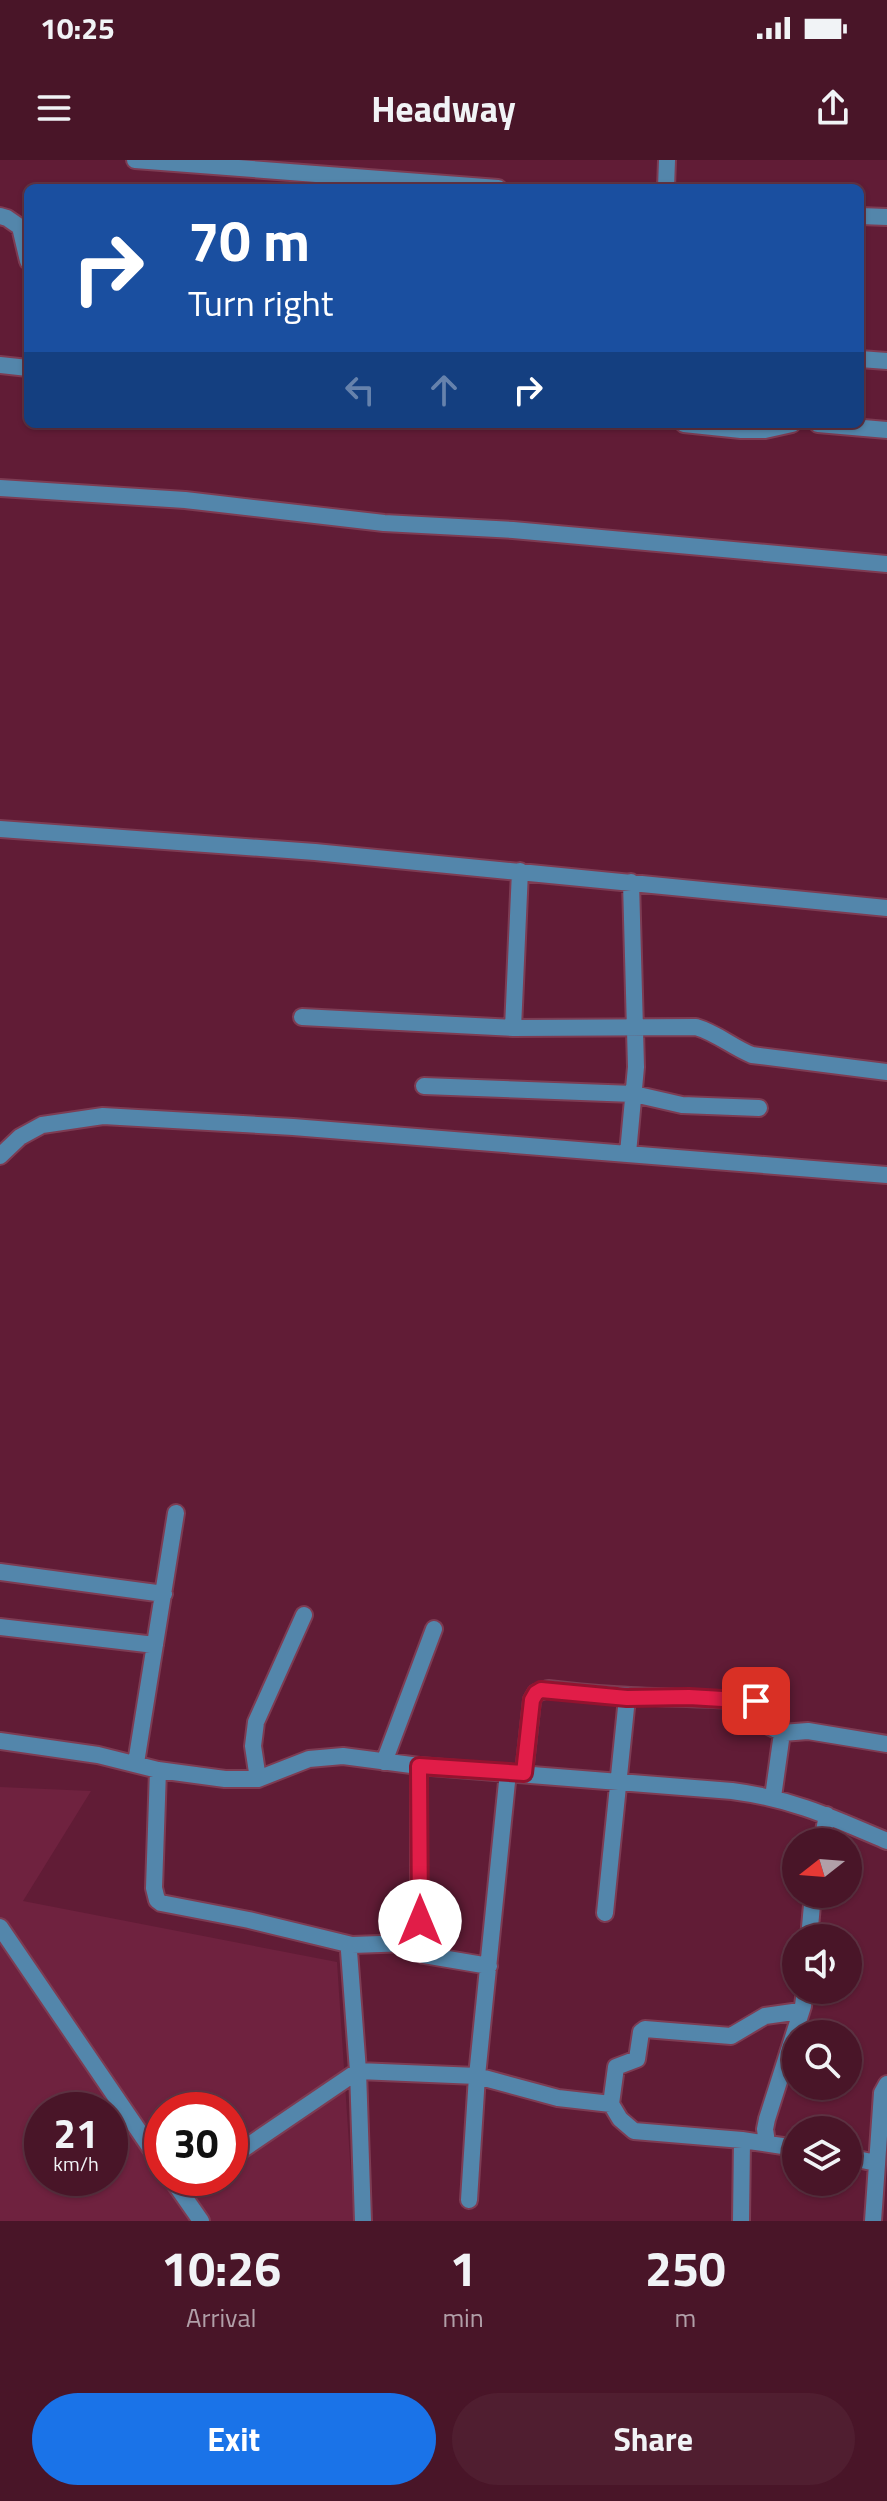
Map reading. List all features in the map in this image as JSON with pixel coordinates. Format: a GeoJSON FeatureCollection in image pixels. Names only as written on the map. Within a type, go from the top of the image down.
{"type":"FeatureCollection","features":[{"type":"Feature","properties":{"kind":"street"},"geometry":{"type":"LineString","coordinates":[[135,160],[446,184]]}},
{"type":"Feature","properties":{"kind":"street"},"geometry":{"type":"LineString","coordinates":[[666,184],[667,160]]}},
{"type":"Feature","properties":{"kind":"street"},"geometry":{"type":"LineString","coordinates":[[0,216],[20,227],[24,244]]}},
{"type":"Feature","properties":{"kind":"street"},"geometry":{"type":"LineString","coordinates":[[864,216],[887,217]]}},
{"type":"Feature","properties":{"kind":"street"},"geometry":{"type":"LineString","coordinates":[[864,359],[887,361]]}},
{"type":"Feature","properties":{"kind":"street"},"geometry":{"type":"LineString","coordinates":[[0,365],[24,368]]}},
{"type":"Feature","properties":{"kind":"street"},"geometry":{"type":"LineString","coordinates":[[722,428],[774,428]]}},
{"type":"Feature","properties":{"kind":"street"},"geometry":{"type":"LineString","coordinates":[[864,428],[887,430]]}},
{"type":"Feature","properties":{"kind":"street"},"geometry":{"type":"LineString","coordinates":[[0,488],[185,500],[384,523],[513,530],[887,564]]}},
{"type":"Feature","properties":{"kind":"street"},"geometry":{"type":"LineString","coordinates":[[0,829],[315,852],[887,908]]}},
{"type":"Feature","properties":{"kind":"street"},"geometry":{"type":"LineString","coordinates":[[513,1028],[520,871]]}},
{"type":"Feature","properties":{"kind":"street"},"geometry":{"type":"LineString","coordinates":[[628,1153],[636,1025],[631,882]]}},
{"type":"Feature","properties":{"kind":"street"},"geometry":{"type":"LineString","coordinates":[[302,1017],[513,1028],[696,1027],[713,1032],[752,1055],[887,1072]]}},
{"type":"Feature","properties":{"kind":"street"},"geometry":{"type":"LineString","coordinates":[[424,1086],[634,1094],[682,1105],[759,1108]]}},
{"type":"Feature","properties":{"kind":"street"},"geometry":{"type":"LineString","coordinates":[[0,1156],[20,1137],[42,1125],[103,1116],[293,1127],[887,1175]]}},
{"type":"Feature","properties":{"kind":"street"},"geometry":{"type":"LineString","coordinates":[[136,1763],[176,1513]]}},
{"type":"Feature","properties":{"kind":"street"},"geometry":{"type":"LineString","coordinates":[[0,1572],[164,1594]]}},
{"type":"Feature","properties":{"kind":"street"},"geometry":{"type":"LineString","coordinates":[[258,1779],[253,1746],[256,1722],[304,1615]]}},
{"type":"Feature","properties":{"kind":"street"},"geometry":{"type":"LineString","coordinates":[[0,1627],[155,1645]]}},
{"type":"Feature","properties":{"kind":"street"},"geometry":{"type":"LineString","coordinates":[[384,1762],[434,1629]]}},
{"type":"Feature","properties":{"kind":"street"},"geometry":{"type":"LineString","coordinates":[[469,2200],[477,2076],[489,1966],[516,1772],[536,1693],[548,1689],[627,1698],[689,1697],[756,1701],[763,1709],[763,1723],[782,1733],[825,1733],[887,1744]]}},
{"type":"Feature","properties":{"kind":"street"},"geometry":{"type":"LineString","coordinates":[[605,1913],[627,1698]]}},
{"type":"Feature","properties":{"kind":"street"},"geometry":{"type":"LineString","coordinates":[[773,1797],[782,1733]]}},
{"type":"Feature","properties":{"kind":"street"},"geometry":{"type":"LineString","coordinates":[[0,1741],[98,1755],[158,1770],[225,1779],[258,1779],[324,1756],[773,1797],[827,1815],[887,1841]]}},
{"type":"Feature","properties":{"kind":"street"},"geometry":{"type":"LineString","coordinates":[[419,1766],[420,1921],[415,1941],[424,1955],[489,1966]]}},
{"type":"Feature","properties":{"kind":"street"},"geometry":{"type":"LineString","coordinates":[[158,1770],[154,1888],[161,1903],[352,1945],[415,1941]]}},
{"type":"Feature","properties":{"kind":"street"},"geometry":{"type":"LineString","coordinates":[[825,1828],[827,1815]]}},
{"type":"Feature","properties":{"kind":"street"},"geometry":{"type":"LineString","coordinates":[[0,1927],[144,2139]]}},
{"type":"Feature","properties":{"kind":"street"},"geometry":{"type":"LineString","coordinates":[[352,1945],[349,1951],[358,2071],[363,2221]]}},
{"type":"Feature","properties":{"kind":"street"},"geometry":{"type":"LineString","coordinates":[[782,2146],[634,2131],[620,2119],[611,2104],[616,2067],[637,2059],[639,2036],[645,2029],[731,2036],[765,2016],[795,2013],[800,2004]]}},
{"type":"Feature","properties":{"kind":"street"},"geometry":{"type":"LineString","coordinates":[[767,2143],[767,2119],[802,2004]]}},
{"type":"Feature","properties":{"kind":"street"},"geometry":{"type":"LineString","coordinates":[[248,2146],[358,2071],[477,2076],[558,2098],[611,2104]]}},
{"type":"Feature","properties":{"kind":"street"},"geometry":{"type":"LineString","coordinates":[[873,2221],[876,2163],[883,2137],[882,2093],[887,2084]]}},
{"type":"Feature","properties":{"kind":"street"},"geometry":{"type":"LineString","coordinates":[[741,2221],[742,2140]]}},
{"type":"Feature","properties":{"kind":"street"},"geometry":{"type":"LineString","coordinates":[[862,2160],[876,2163]]}},
{"type":"Feature","properties":{"kind":"street"},"geometry":{"type":"LineString","coordinates":[[184,2196],[201,2221]]}},
{"type":"Feature","properties":{"kind":"shaded area"},"geometry":{"type":"Polygon","coordinates":[[[0,1787],[91,1791],[23,1901],[337,1962],[354,2221],[0,2221],[0,1787]]]}},
{"type":"Feature","properties":{"kind":"route"},"geometry":{"type":"LineString","coordinates":[[420,1921],[419,1766],[524,1773],[532,1700],[541,1690],[627,1698],[689,1697],[756,1701]]}}]}
